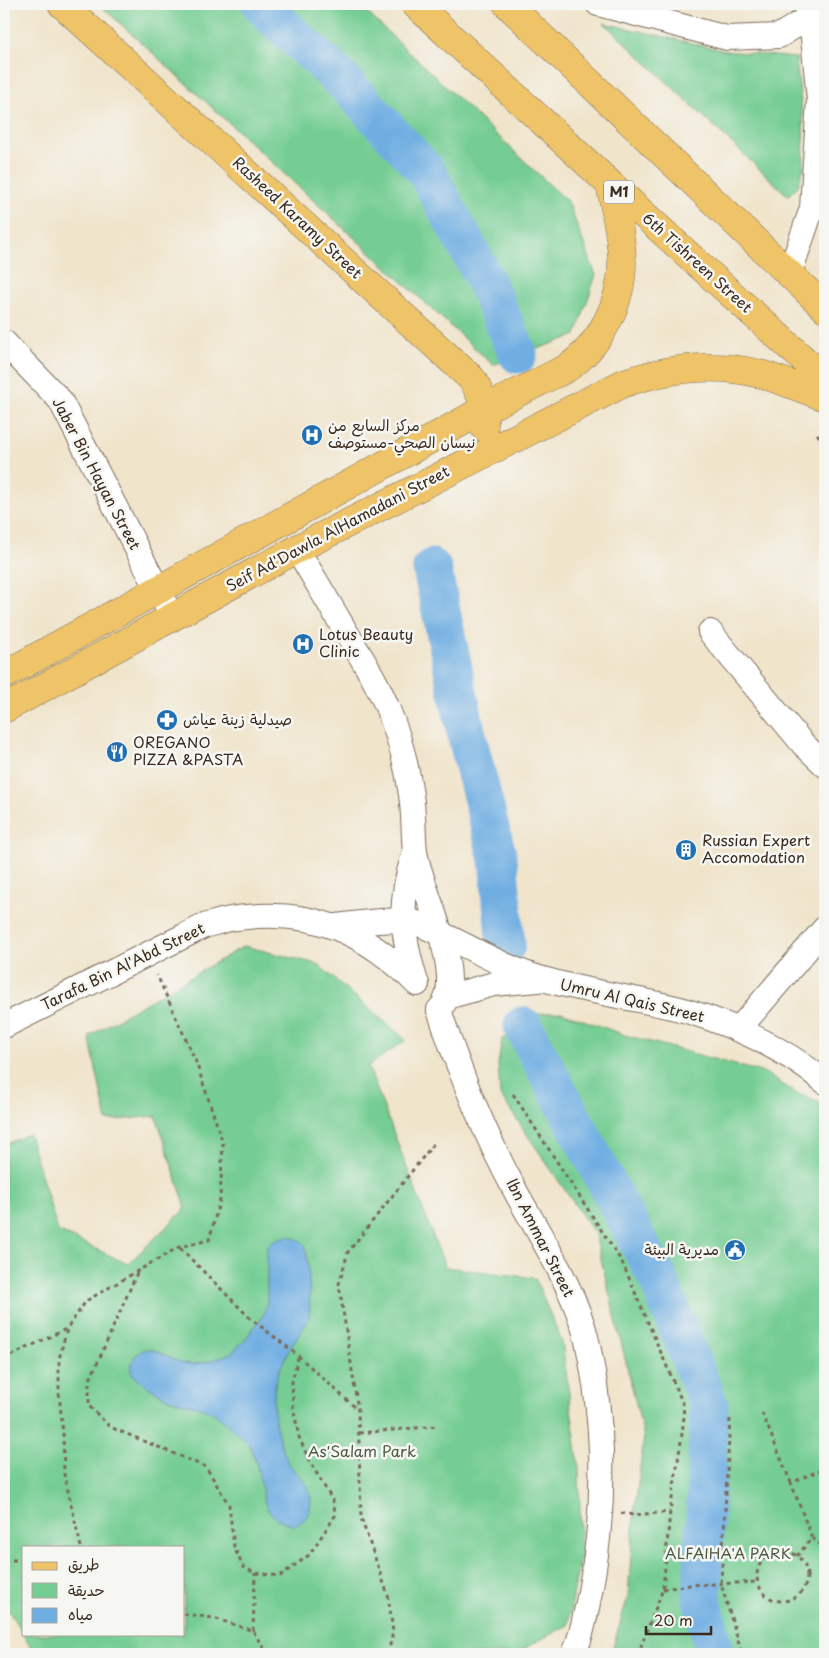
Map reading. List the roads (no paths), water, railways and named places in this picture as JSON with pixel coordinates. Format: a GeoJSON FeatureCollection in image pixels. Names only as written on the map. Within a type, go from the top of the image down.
{"type":"FeatureCollection","features":[{"type":"Feature","properties":{"kind":"main road","name":"Rasheed Karamy Street"},"geometry":{"type":"LineString","coordinates":[[62,4],[472,379],[482,395],[485,409],[484,435],[479,455]]}},
{"type":"Feature","properties":{"kind":"main road","name":"6th Tishreen Street"},"geometry":{"type":"LineString","coordinates":[[415,4],[825,379]]}},
{"type":"Feature","properties":{"kind":"main road"},"geometry":{"type":"LineString","coordinates":[[507,4],[825,308]]}},
{"type":"Feature","properties":{"kind":"main road"},"geometry":{"type":"LineString","coordinates":[[4,675],[485,409],[566,368],[587,350],[606,323],[615,304],[620,285],[622,265],[621,244],[610,184]]}},
{"type":"Feature","properties":{"kind":"main road","name":"Seif Ad'Dawla AlHamadani Street"},"geometry":{"type":"LineString","coordinates":[[4,709],[297,549],[624,383],[668,370],[707,367],[760,374],[825,397]]}},
{"type":"Feature","properties":{"kind":"street"},"geometry":{"type":"LineString","coordinates":[[598,4],[727,38],[779,36],[815,10]]}},
{"type":"Feature","properties":{"kind":"street"},"geometry":{"type":"LineString","coordinates":[[789,275],[812,208],[818,100],[815,10]]}},
{"type":"Feature","properties":{"kind":"street","name":"Jaber Bin Hayan Street"},"geometry":{"type":"LineString","coordinates":[[4,342],[60,400],[172,617]]}},
{"type":"Feature","properties":{"kind":"street","name":"Ibn Ammar Street"},"geometry":{"type":"LineString","coordinates":[[297,549],[374,679],[387,706],[397,734],[409,783],[414,822],[415,852],[442,936],[448,973],[443,1004],[453,1054],[479,1118],[561,1273],[583,1326],[598,1406],[601,1447],[600,1510],[594,1570],[574,1654]]}},
{"type":"Feature","properties":{"kind":"street"},"geometry":{"type":"LineString","coordinates":[[710,632],[803,744],[825,765]]}},
{"type":"Feature","properties":{"kind":"street","name":"Ibn Ammar Street"},"geometry":{"type":"LineString","coordinates":[[415,852],[406,884],[402,920],[405,940],[417,984],[427,1003],[432,1008],[443,1004]]}},
{"type":"Feature","properties":{"kind":"street","name":"Tarafa Bin Al'Abd Street"},"geometry":{"type":"LineString","coordinates":[[4,1026],[204,926],[236,918],[269,915],[303,919],[335,926]]}},
{"type":"Feature","properties":{"kind":"street"},"geometry":{"type":"LineString","coordinates":[[335,926],[402,920]]}},
{"type":"Feature","properties":{"kind":"street","name":"Umru Al Qais Street"},"geometry":{"type":"LineString","coordinates":[[402,920],[414,922],[492,959],[542,979],[687,1011],[738,1030],[788,1056],[825,1082]]}},
{"type":"Feature","properties":{"kind":"street"},"geometry":{"type":"LineString","coordinates":[[335,926],[379,950],[417,984]]}},
{"type":"Feature","properties":{"kind":"street"},"geometry":{"type":"LineString","coordinates":[[738,1030],[825,928]]}},
{"type":"Feature","properties":{"kind":"street","name":"Umru Al Qais Street"},"geometry":{"type":"LineString","coordinates":[[443,1004],[494,984],[542,979]]}},
{"type":"Feature","properties":{"kind":"water"},"geometry":{"type":"Polygon","coordinates":[[[288,1236],[299,1240],[305,1245],[310,1304],[308,1320],[281,1366],[274,1396],[275,1421],[282,1447],[290,1466],[305,1483],[311,1498],[310,1510],[304,1520],[294,1526],[277,1519],[268,1510],[264,1500],[257,1465],[249,1443],[215,1414],[203,1408],[169,1399],[145,1385],[131,1372],[135,1356],[143,1350],[152,1349],[182,1363],[195,1364],[211,1361],[231,1353],[244,1341],[264,1314],[267,1301],[267,1247],[279,1238],[288,1236]]]}},
{"type":"Feature","properties":{"kind":"waterway"},"geometry":{"type":"LineString","coordinates":[[261,4],[347,85],[426,171],[483,276],[518,354]]}},
{"type":"Feature","properties":{"kind":"waterway"},"geometry":{"type":"LineString","coordinates":[[432,568],[468,741],[498,859],[506,945]]}},
{"type":"Feature","properties":{"kind":"waterway"},"geometry":{"type":"LineString","coordinates":[[523,1026],[658,1279],[709,1405],[702,1599],[715,1654]]}},
{"type":"Feature","properties":{"kind":"place","name":"مركز السابع من نيسان الصحي-مستوصف"},"geometry":{"type":"Point","coordinates":[312,435]}},
{"type":"Feature","properties":{"kind":"place","name":"Lotus Beauty Clinic"},"geometry":{"type":"Point","coordinates":[303,644]}},
{"type":"Feature","properties":{"kind":"place","name":"صيدلية زينة عياش"},"geometry":{"type":"Point","coordinates":[167,720]}},
{"type":"Feature","properties":{"kind":"place","name":"OREGANO PIZZA &PASTA"},"geometry":{"type":"Point","coordinates":[117,752]}},
{"type":"Feature","properties":{"kind":"place","name":"Russian Expert Accomodation"},"geometry":{"type":"Point","coordinates":[686,850]}},
{"type":"Feature","properties":{"kind":"place","name":"مديرية البيئة"},"geometry":{"type":"Point","coordinates":[735,1250]}},
{"type":"Feature","properties":{"kind":"park label","name":"As'Salam Park"},"geometry":{"type":"Point","coordinates":[362,1452]}},
{"type":"Feature","properties":{"kind":"park label","name":"ALFAIHA'A PARK"},"geometry":{"type":"Point","coordinates":[728,1554]}}]}
